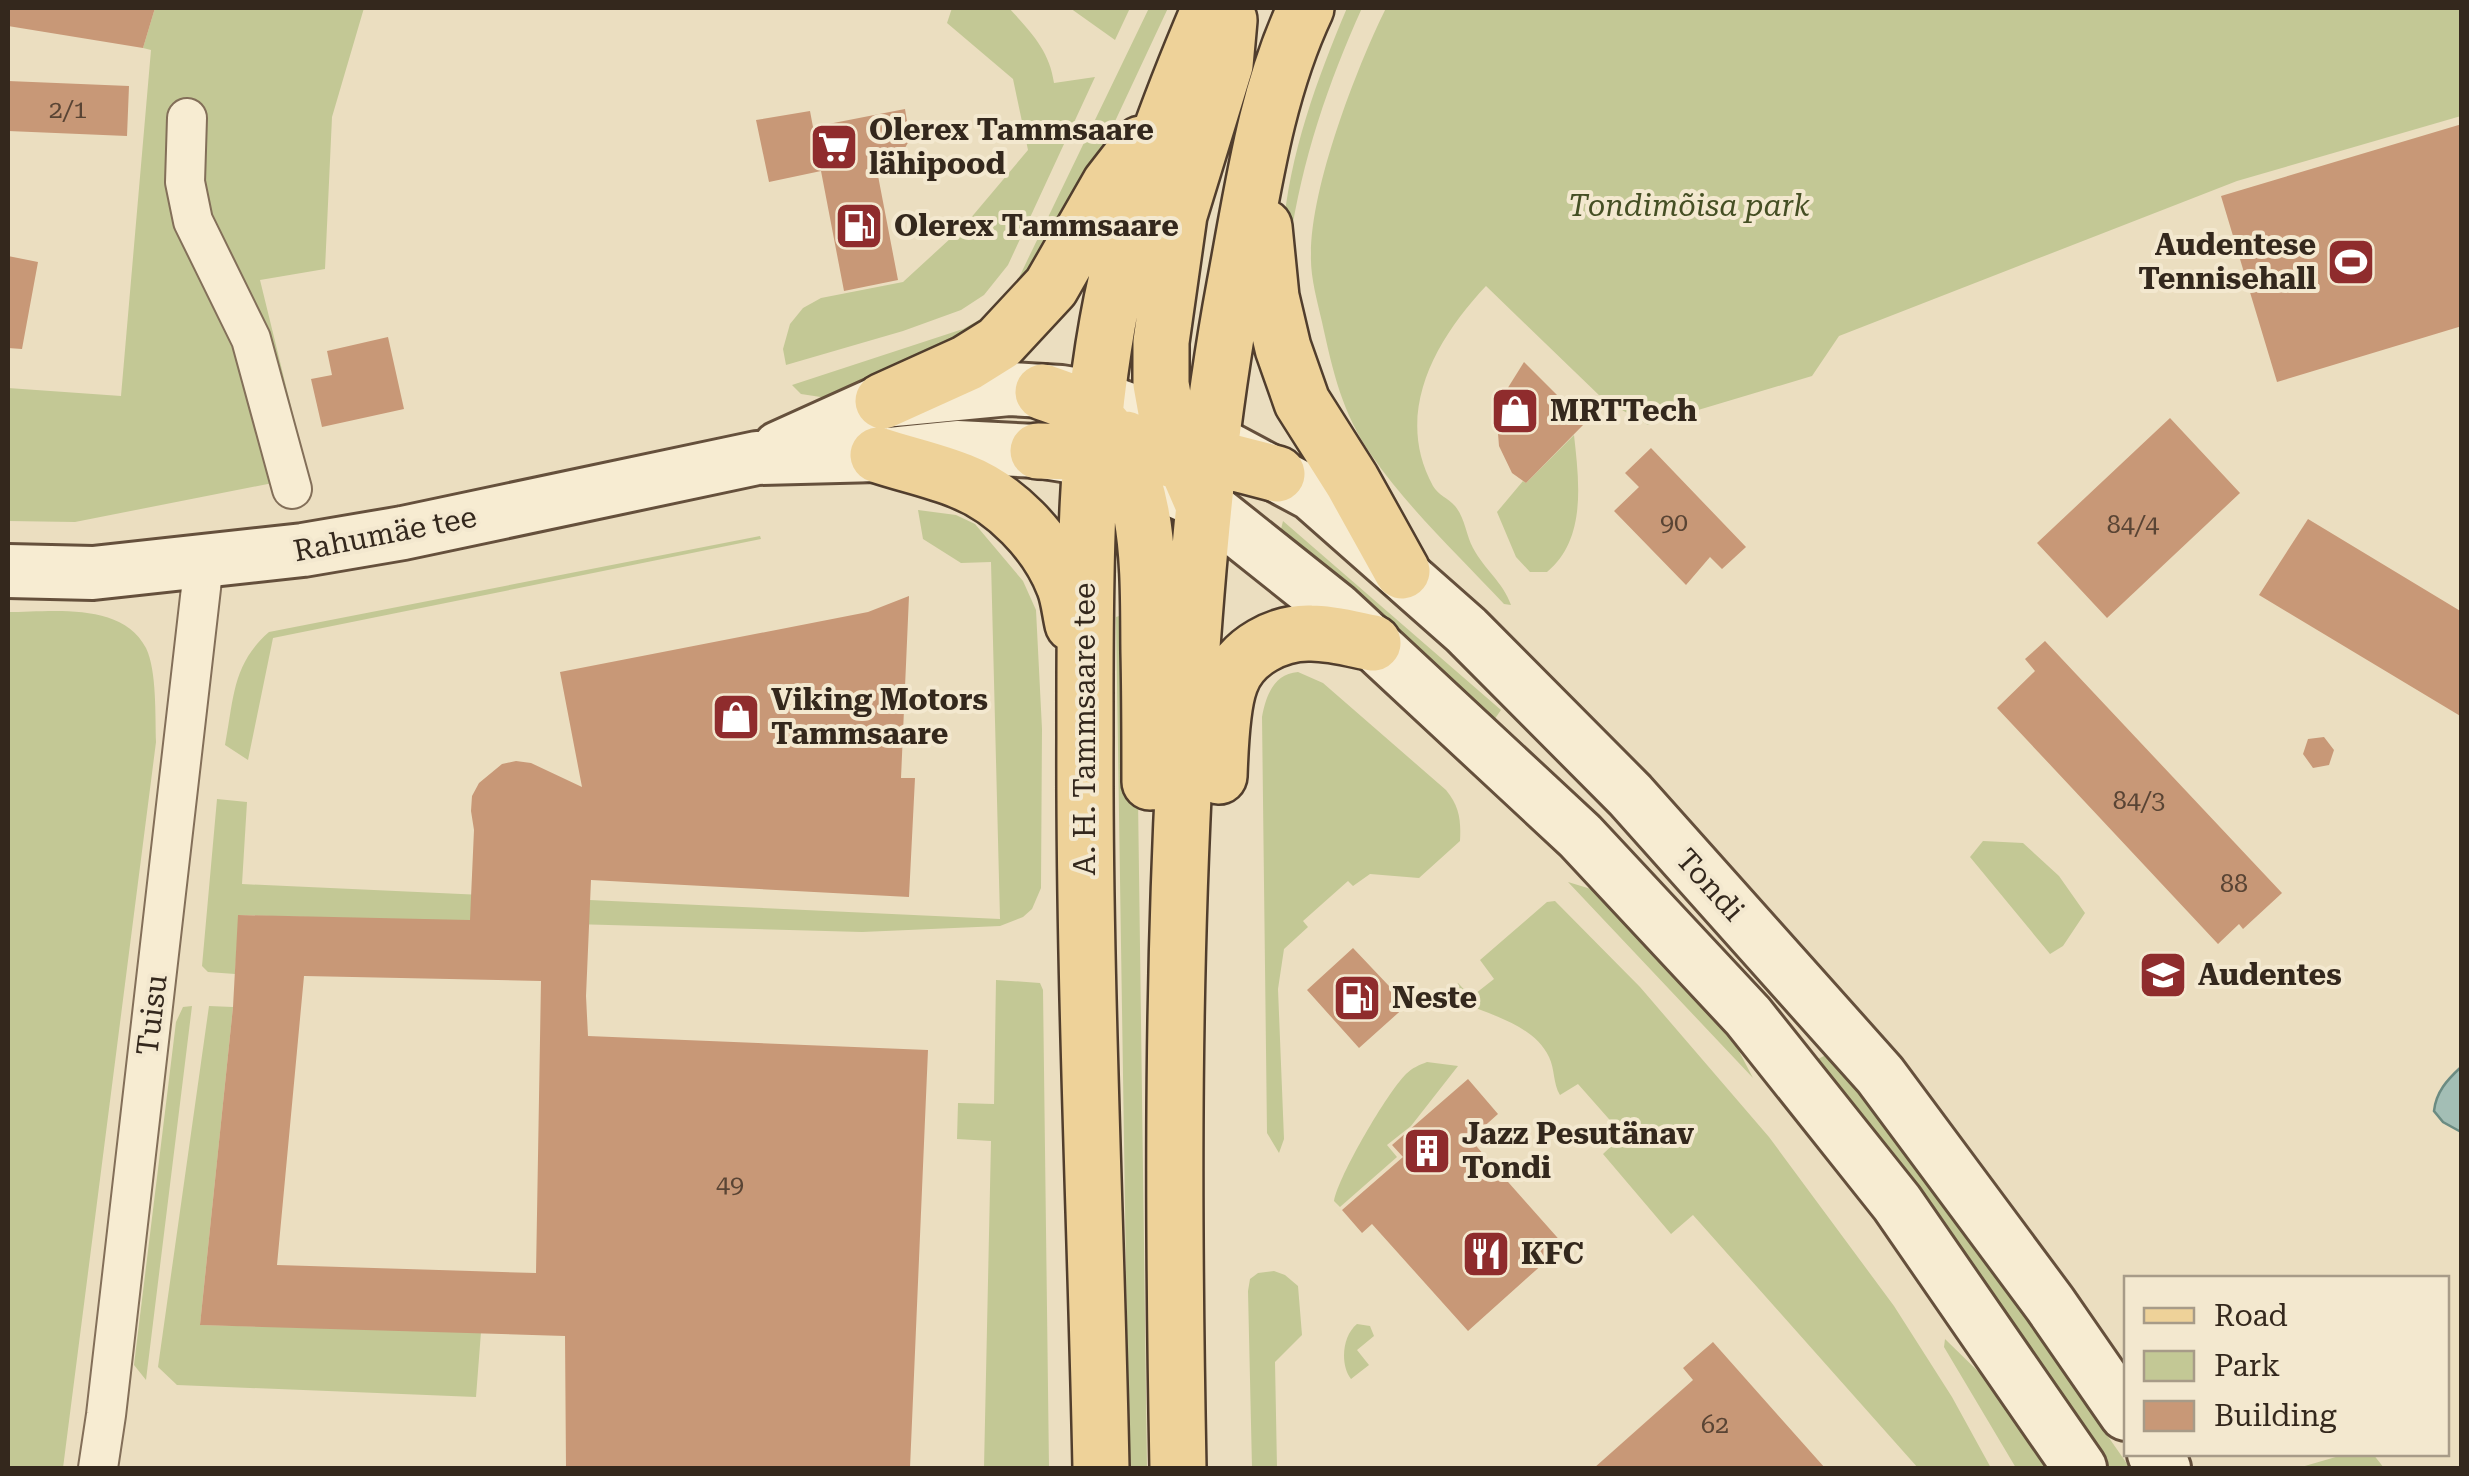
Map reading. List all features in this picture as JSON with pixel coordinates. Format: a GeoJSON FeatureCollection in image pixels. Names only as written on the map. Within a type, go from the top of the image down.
{"type":"FeatureCollection","features":[{"type":"Feature","properties":{"kind":"main road"},"geometry":{"type":"LineString","coordinates":[[1093,441],[1112,300],[1166,110],[1210,8]]}},
{"type":"Feature","properties":{"kind":"main road"},"geometry":{"type":"LineString","coordinates":[[1194,457],[1161,384],[1162,342],[1179,216],[1226,65],[1230,8]]}},
{"type":"Feature","properties":{"kind":"main road"},"geometry":{"type":"LineString","coordinates":[[1178,1468],[1175,968],[1194,457],[1202,393],[1223,350],[1261,143],[1284,54],[1306,8]]}},
{"type":"Feature","properties":{"kind":"main road"},"geometry":{"type":"LineString","coordinates":[[883,400],[967,363],[1009,333],[1050,288],[1110,184],[1166,110]]}},
{"type":"Feature","properties":{"kind":"main road"},"geometry":{"type":"LineString","coordinates":[[1261,143],[1270,297],[1283,348],[1302,402],[1402,571]]}},
{"type":"Feature","properties":{"kind":"main road"},"geometry":{"type":"LineString","coordinates":[[1043,392],[1077,404],[1148,559],[1151,842],[1175,968]]}},
{"type":"Feature","properties":{"kind":"main road"},"geometry":{"type":"LineString","coordinates":[[1093,441],[1231,462],[1277,474]]}},
{"type":"Feature","properties":{"kind":"main road","name":"A. H. Tammsaare tee"},"geometry":{"type":"LineString","coordinates":[[1093,441],[1111,484],[1096,502],[1086,532],[1084,892],[1101,1468]]}},
{"type":"Feature","properties":{"kind":"main road"},"geometry":{"type":"LineString","coordinates":[[878,455],[963,481],[998,501],[1024,526],[1049,557],[1064,586],[1085,674]]}},
{"type":"Feature","properties":{"kind":"main road"},"geometry":{"type":"LineString","coordinates":[[1175,968],[1213,862],[1220,754],[1230,682],[1246,658],[1266,643],[1292,634],[1314,633],[1373,643]]}},
{"type":"Feature","properties":{"kind":"street"},"geometry":{"type":"LineString","coordinates":[[187,118],[184,182],[193,221],[251,339],[292,489]]}},
{"type":"Feature","properties":{"kind":"street","name":"Rahumäe tee"},"geometry":{"type":"LineString","coordinates":[[757,458],[883,400],[995,390],[1043,392]]}},
{"type":"Feature","properties":{"kind":"street","name":"Tondi"},"geometry":{"type":"LineString","coordinates":[[1093,441],[1194,457],[1373,643],[1568,824],[1748,1016],[1897,1203],[2080,1468]]}},
{"type":"Feature","properties":{"kind":"street","name":"Rahumäe tee"},"geometry":{"type":"LineString","coordinates":[[8,572],[93,574],[303,550],[403,533],[757,458],[878,455],[1093,441]]}},
{"type":"Feature","properties":{"kind":"street","name":"Tondi"},"geometry":{"type":"LineString","coordinates":[[1277,474],[1312,494],[1402,571],[1630,796],[1880,1075],[2050,1304],[2124,1411]]}},
{"type":"Feature","properties":{"kind":"street","name":"Tuisu"},"geometry":{"type":"LineString","coordinates":[[98,1468],[204,562]]}},
{"type":"Feature","properties":{"kind":"green space"},"geometry":{"type":"Polygon","coordinates":[[[155,8],[364,8],[332,117],[325,269],[260,280],[308,476],[75,522],[8,521],[8,388],[121,396],[151,50],[143,48],[155,8]]]}},
{"type":"Feature","properties":{"kind":"green space"},"geometry":{"type":"Polygon","coordinates":[[[952,8],[1009,8],[1044,51],[1054,83],[1095,77],[1008,265],[984,295],[961,310],[786,365],[783,349],[790,324],[803,308],[821,298],[903,282],[964,226],[1028,150],[1013,79],[947,23],[952,8]]]}},
{"type":"Feature","properties":{"kind":"green space"},"geometry":{"type":"Polygon","coordinates":[[[1070,8],[1130,8],[1115,40],[1070,8]]]}},
{"type":"Feature","properties":{"kind":"green space"},"geometry":{"type":"Polygon","coordinates":[[[1149,8],[1168,8],[1059,241],[1012,292],[1149,8]]]}},
{"type":"Feature","properties":{"kind":"green space"},"geometry":{"type":"Polygon","coordinates":[[[1347,8],[1362,8],[1318,122],[1290,242],[1283,233],[1298,146],[1347,8]]]}},
{"type":"Feature","properties":{"kind":"green space","name":"Tondimõisa park"},"geometry":{"type":"Polygon","coordinates":[[[1386,8],[2461,8],[2461,116],[2237,181],[1839,336],[1812,376],[1648,425],[1603,399],[1486,286],[1437,353],[1419,405],[1417,431],[1422,459],[1433,486],[1458,511],[1473,548],[1511,605],[1504,604],[1418,513],[1362,440],[1340,392],[1314,288],[1311,262],[1318,195],[1349,95],[1386,8]]]}},
{"type":"Feature","properties":{"kind":"green space"},"geometry":{"type":"Polygon","coordinates":[[[990,314],[1001,321],[827,398],[801,394],[792,385],[963,329],[990,314]]]}},
{"type":"Feature","properties":{"kind":"green space"},"geometry":{"type":"Polygon","coordinates":[[[1574,435],[1578,490],[1569,543],[1547,572],[1530,572],[1516,557],[1497,512],[1523,481],[1526,483],[1574,435]]]}},
{"type":"Feature","properties":{"kind":"green space"},"geometry":{"type":"Polygon","coordinates":[[[918,510],[956,515],[975,524],[1023,581],[1036,610],[1042,729],[1041,888],[1032,909],[1023,917],[1000,926],[862,932],[239,915],[235,974],[208,972],[202,966],[217,799],[247,802],[242,884],[1000,919],[991,562],[961,563],[923,539],[918,510]]]}},
{"type":"Feature","properties":{"kind":"green space"},"geometry":{"type":"Polygon","coordinates":[[[1283,521],[1501,710],[1494,720],[1280,533],[1283,521]]]}},
{"type":"Feature","properties":{"kind":"green space"},"geometry":{"type":"Polygon","coordinates":[[[760,536],[761,539],[273,638],[248,760],[225,745],[241,670],[269,632],[760,536]]]}},
{"type":"Feature","properties":{"kind":"green space"},"geometry":{"type":"Polygon","coordinates":[[[1119,562],[1138,798],[1147,1468],[1129,1468],[1116,617],[1119,562]]]}},
{"type":"Feature","properties":{"kind":"green space"},"geometry":{"type":"Polygon","coordinates":[[[8,612],[84,612],[120,623],[135,633],[146,648],[155,694],[156,742],[63,1468],[8,1468],[8,612]]]}},
{"type":"Feature","properties":{"kind":"green space"},"geometry":{"type":"Polygon","coordinates":[[[1298,672],[1323,683],[1446,790],[1459,814],[1460,841],[1419,878],[1370,874],[1353,886],[1348,881],[1303,921],[1308,927],[1284,949],[1278,989],[1284,1139],[1279,1153],[1267,1133],[1262,717],[1272,687],[1283,677],[1298,672]]]}},
{"type":"Feature","properties":{"kind":"green space"},"geometry":{"type":"Polygon","coordinates":[[[1983,841],[2023,843],[2059,876],[2085,913],[2063,946],[2050,954],[1970,857],[1983,841]]]}},
{"type":"Feature","properties":{"kind":"green space"},"geometry":{"type":"Polygon","coordinates":[[[1568,882],[1604,893],[1731,1036],[1753,1078],[1568,882]]]}},
{"type":"Feature","properties":{"kind":"green space"},"geometry":{"type":"Polygon","coordinates":[[[1555,901],[1640,987],[1769,1137],[1894,1306],[1952,1397],[1991,1468],[1918,1468],[1693,1215],[1671,1234],[1603,1154],[1623,1135],[1578,1084],[1560,1095],[1542,1045],[1507,1021],[1455,999],[1458,983],[1471,997],[1494,979],[1480,960],[1547,902],[1555,901]]]}},
{"type":"Feature","properties":{"kind":"green space"},"geometry":{"type":"Polygon","coordinates":[[[996,980],[1040,983],[1043,990],[1049,1468],[984,1468],[991,1141],[957,1139],[958,1103],[994,1104],[996,980]]]}},
{"type":"Feature","properties":{"kind":"green space"},"geometry":{"type":"Polygon","coordinates":[[[192,1006],[146,1380],[134,1365],[176,1022],[183,1007],[192,1006]]]}},
{"type":"Feature","properties":{"kind":"green space"},"geometry":{"type":"Polygon","coordinates":[[[209,1006],[233,1007],[200,1325],[481,1332],[476,1397],[177,1385],[158,1367],[209,1006]]]}},
{"type":"Feature","properties":{"kind":"green space"},"geometry":{"type":"Polygon","coordinates":[[[1826,1055],[1878,1107],[2130,1468],[2110,1468],[1925,1201],[1818,1059],[1826,1055]]]}},
{"type":"Feature","properties":{"kind":"green space"},"geometry":{"type":"Polygon","coordinates":[[[1427,1062],[1458,1066],[1411,1126],[1387,1145],[1397,1157],[1340,1207],[1334,1201],[1338,1189],[1376,1116],[1406,1074],[1427,1062]]]}},
{"type":"Feature","properties":{"kind":"green space"},"geometry":{"type":"Polygon","coordinates":[[[1274,1271],[1298,1286],[1302,1335],[1275,1362],[1277,1468],[1252,1468],[1248,1291],[1250,1279],[1258,1273],[1274,1271]]]}},
{"type":"Feature","properties":{"kind":"green space"},"geometry":{"type":"Polygon","coordinates":[[[1357,1324],[1370,1326],[1374,1336],[1357,1350],[1369,1365],[1351,1379],[1344,1351],[1357,1324]]]}},
{"type":"Feature","properties":{"kind":"green space"},"geometry":{"type":"Polygon","coordinates":[[[1945,1339],[1987,1380],[2052,1468],[2016,1468],[1944,1347],[1945,1339]]]}},
{"type":"Feature","properties":{"kind":"green space"},"geometry":{"type":"Polygon","coordinates":[[[2339,1456],[2375,1456],[2384,1468],[2298,1468],[2339,1456]]]}},
{"type":"Feature","properties":{"kind":"water"},"geometry":{"type":"Polygon","coordinates":[[[2461,1067],[2461,1132],[2443,1122],[2434,1111],[2443,1087],[2461,1067]]]}},
{"type":"Feature","properties":{"kind":"building"},"geometry":{"type":"Polygon","coordinates":[[[8,8],[155,8],[143,48],[8,26],[8,8]]]}},
{"type":"Feature","properties":{"kind":"building"},"geometry":{"type":"Polygon","coordinates":[[[8,81],[129,86],[127,136],[8,131],[8,81]]]}},
{"type":"Feature","properties":{"kind":"building"},"geometry":{"type":"Polygon","coordinates":[[[905,109],[910,139],[901,155],[875,160],[898,280],[844,291],[821,171],[769,182],[756,120],[810,111],[813,127],[905,109]]]}},
{"type":"Feature","properties":{"kind":"building","name":"Audentese Tennisehall"},"geometry":{"type":"Polygon","coordinates":[[[2462,124],[2462,326],[2277,382],[2221,196],[2462,124]]]}},
{"type":"Feature","properties":{"kind":"building"},"geometry":{"type":"Polygon","coordinates":[[[8,256],[38,262],[22,349],[8,348],[8,256]]]}},
{"type":"Feature","properties":{"kind":"building"},"geometry":{"type":"Polygon","coordinates":[[[388,337],[404,409],[322,427],[311,379],[332,375],[327,351],[388,337]]]}},
{"type":"Feature","properties":{"kind":"building"},"geometry":{"type":"Polygon","coordinates":[[[1524,362],[1585,423],[1526,483],[1512,473],[1499,446],[1497,421],[1504,394],[1524,362]]]}},
{"type":"Feature","properties":{"kind":"building"},"geometry":{"type":"Polygon","coordinates":[[[2170,418],[2240,493],[2107,618],[2037,543],[2170,418]]]}},
{"type":"Feature","properties":{"kind":"building"},"geometry":{"type":"Polygon","coordinates":[[[1651,448],[1746,547],[1722,569],[1710,557],[1686,585],[1614,511],[1639,487],[1625,473],[1651,448]]]}},
{"type":"Feature","properties":{"kind":"building"},"geometry":{"type":"Polygon","coordinates":[[[2308,519],[2462,612],[2462,717],[2259,595],[2308,519]]]}},
{"type":"Feature","properties":{"kind":"building"},"geometry":{"type":"Polygon","coordinates":[[[909,596],[901,778],[915,778],[909,897],[591,880],[586,996],[588,1036],[928,1050],[910,1468],[566,1468],[565,1336],[200,1325],[233,1007],[238,915],[470,920],[474,830],[471,811],[472,796],[479,783],[502,764],[516,761],[531,763],[582,787],[560,672],[868,612],[909,596]],[[304,976],[277,1265],[536,1273],[541,981],[304,976]]]}},
{"type":"Feature","properties":{"kind":"building"},"geometry":{"type":"Polygon","coordinates":[[[2045,641],[2282,893],[2243,929],[2239,924],[2218,944],[1997,708],[2035,671],[2025,659],[2045,641]]]}},
{"type":"Feature","properties":{"kind":"building"},"geometry":{"type":"Polygon","coordinates":[[[2324,737],[2334,750],[2329,765],[2313,768],[2303,754],[2308,739],[2324,737]]]}},
{"type":"Feature","properties":{"kind":"building","name":"Neste"},"geometry":{"type":"Polygon","coordinates":[[[1353,948],[1407,1005],[1359,1048],[1307,990],[1353,948]]]}},
{"type":"Feature","properties":{"kind":"building"},"geometry":{"type":"Polygon","coordinates":[[[1468,1079],[1498,1114],[1470,1139],[1564,1245],[1468,1331],[1372,1224],[1362,1233],[1342,1210],[1403,1157],[1392,1145],[1468,1079]]]}},
{"type":"Feature","properties":{"kind":"building"},"geometry":{"type":"Polygon","coordinates":[[[1713,1342],[1825,1468],[1594,1468],[1693,1380],[1683,1368],[1713,1342]]]}},
{"type":"Feature","properties":{"kind":"place","name":"Olerex Tammsaare lähipood"},"geometry":{"type":"Point","coordinates":[834,147]}},
{"type":"Feature","properties":{"kind":"place","name":"Olerex Tammsaare"},"geometry":{"type":"Point","coordinates":[859,226]}},
{"type":"Feature","properties":{"kind":"place","name":"Audentese Tennisehall"},"geometry":{"type":"Point","coordinates":[2351,262]}},
{"type":"Feature","properties":{"kind":"place","name":"MRTTech"},"geometry":{"type":"Point","coordinates":[1515,411]}},
{"type":"Feature","properties":{"kind":"place","name":"Viking Motors Tammsaare"},"geometry":{"type":"Point","coordinates":[736,717]}},
{"type":"Feature","properties":{"kind":"place","name":"Audentes"},"geometry":{"type":"Point","coordinates":[2163,975]}},
{"type":"Feature","properties":{"kind":"place","name":"Neste"},"geometry":{"type":"Point","coordinates":[1357,998]}},
{"type":"Feature","properties":{"kind":"place","name":"Jazz Pesutänav Tondi"},"geometry":{"type":"Point","coordinates":[1427,1151]}},
{"type":"Feature","properties":{"kind":"place","name":"KFC"},"geometry":{"type":"Point","coordinates":[1486,1254]}}]}
